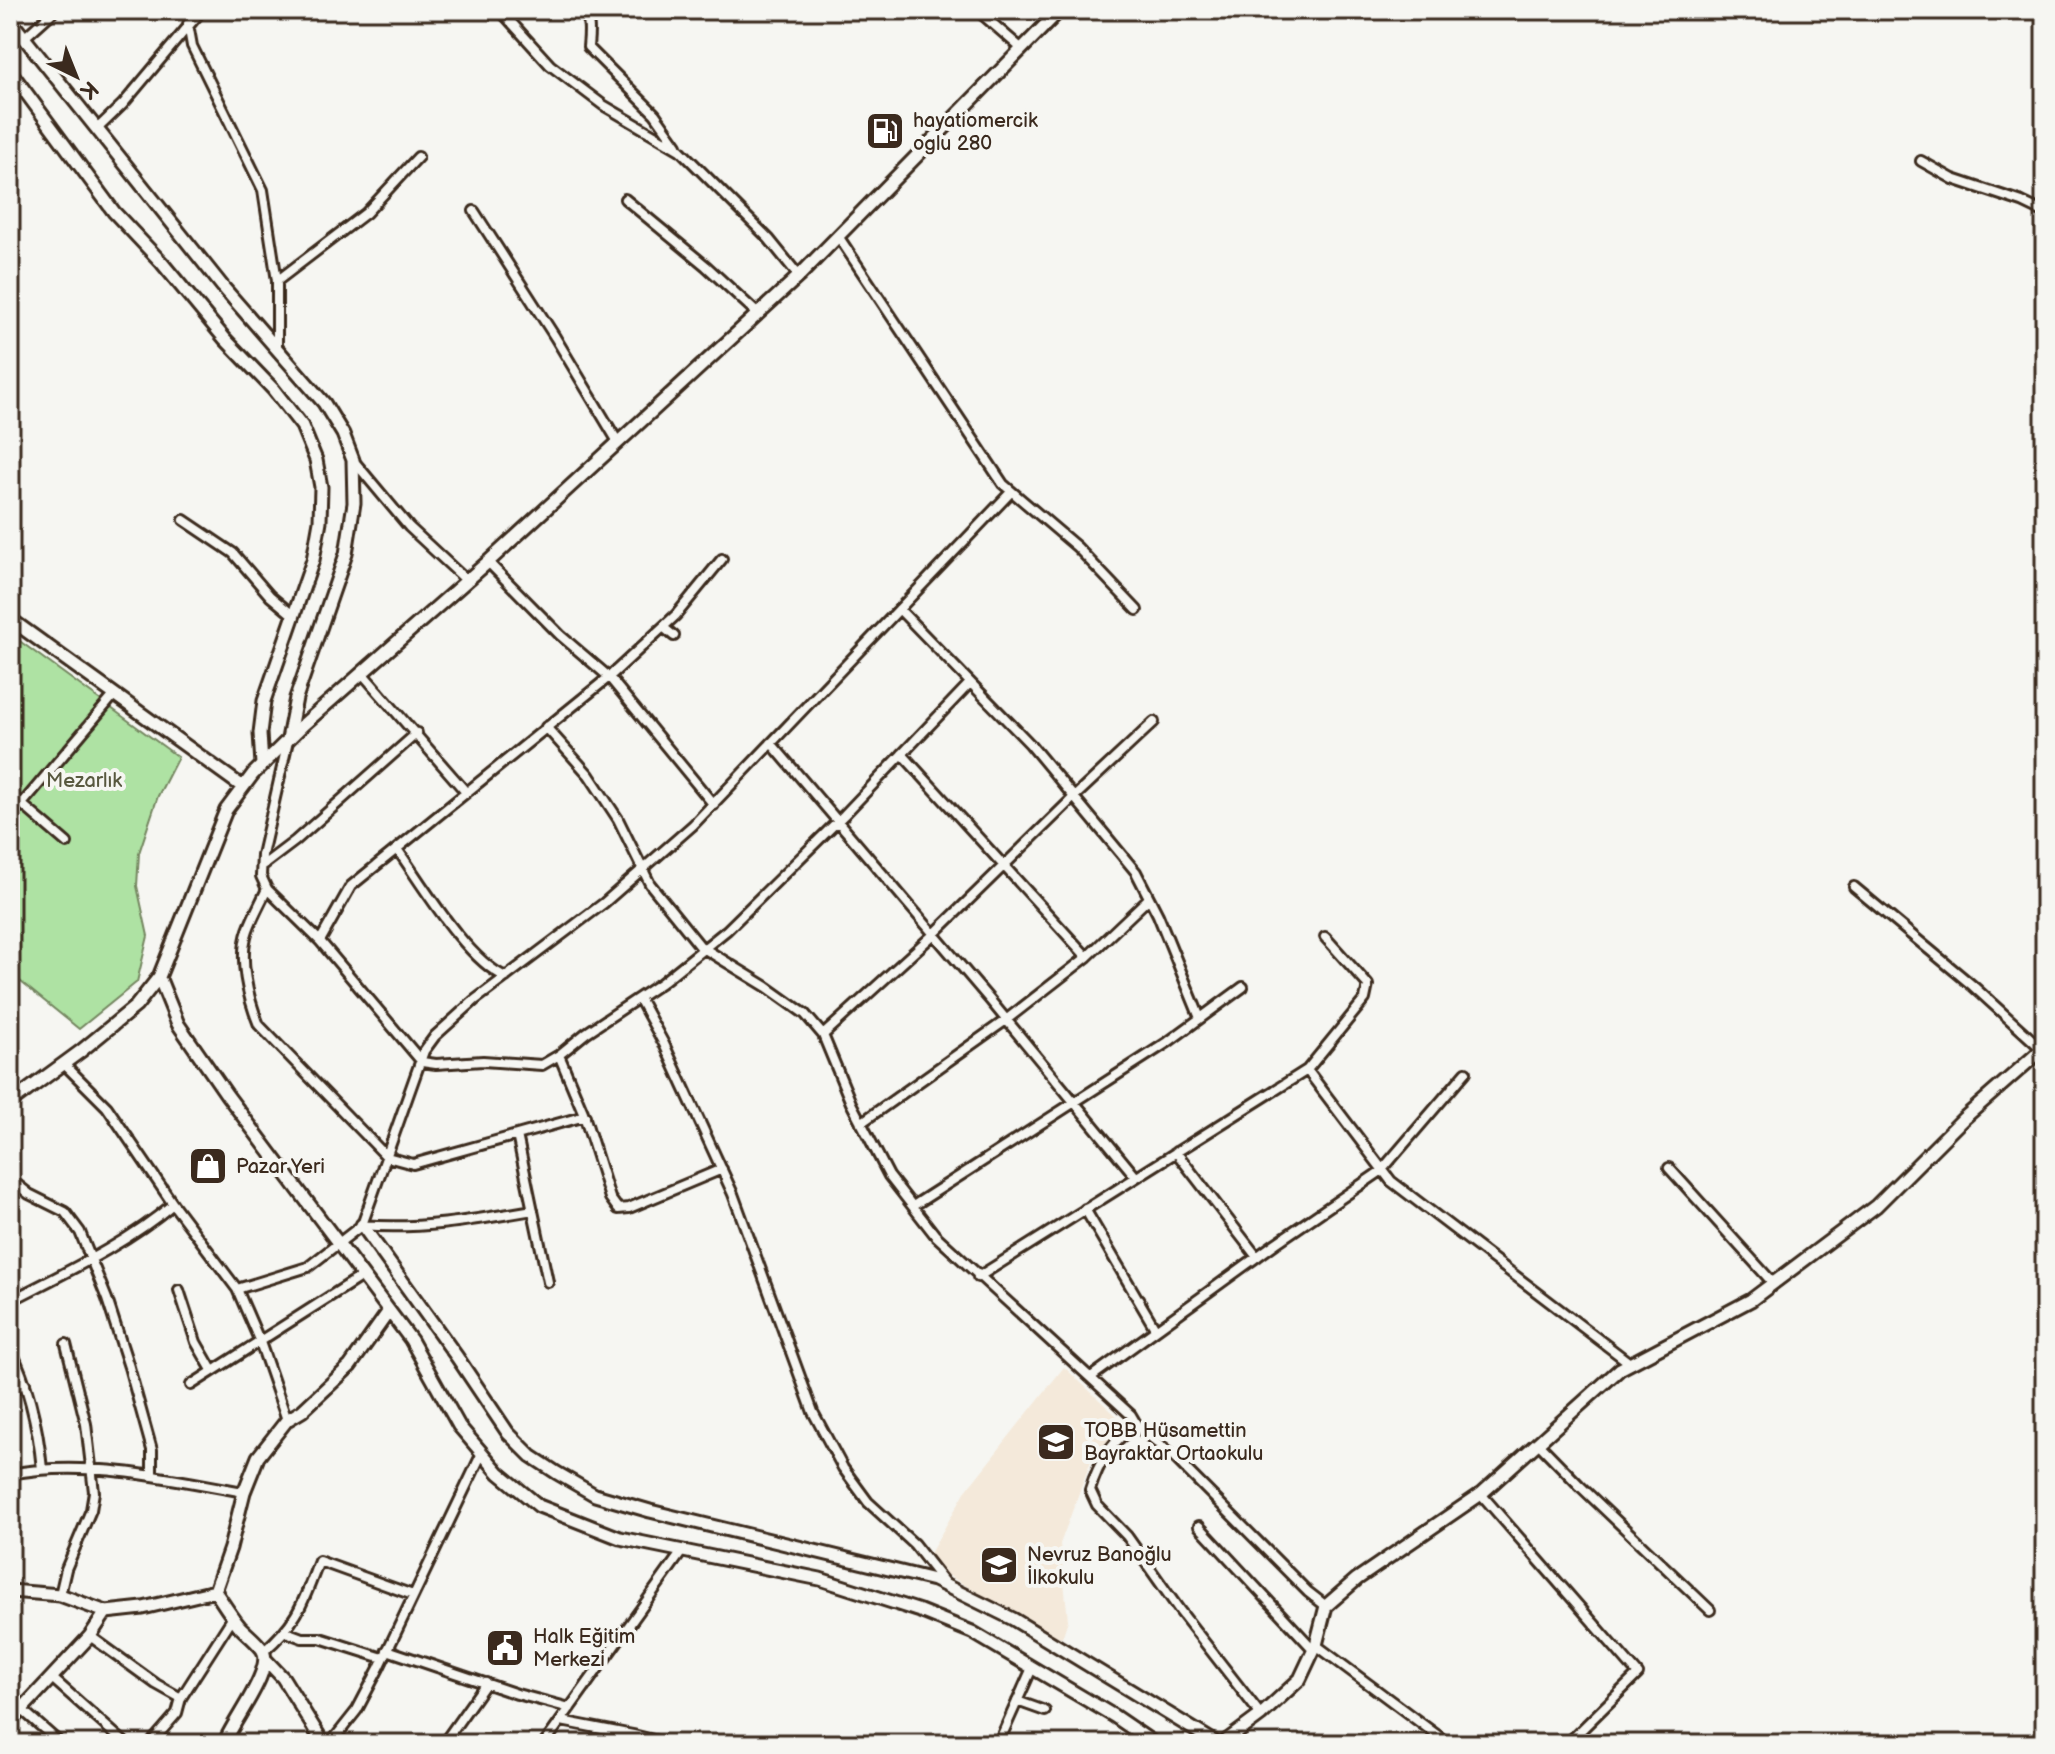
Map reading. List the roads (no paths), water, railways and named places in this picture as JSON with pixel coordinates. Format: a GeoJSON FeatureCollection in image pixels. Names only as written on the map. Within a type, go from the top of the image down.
{"type":"FeatureCollection","features":[{"type":"Feature","properties":{"kind":"street"},"geometry":{"type":"LineString","coordinates":[[25,37],[55,10]]}},
{"type":"Feature","properties":{"kind":"street"},"geometry":{"type":"LineString","coordinates":[[97,129],[123,104],[202,10]]}},
{"type":"Feature","properties":{"kind":"street"},"geometry":{"type":"LineString","coordinates":[[500,10],[550,65],[603,105],[680,150]]}},
{"type":"Feature","properties":{"kind":"street"},"geometry":{"type":"LineString","coordinates":[[583,10],[589,28],[588,47],[655,114],[680,150],[769,239],[799,276]]}},
{"type":"Feature","properties":{"kind":"street"},"geometry":{"type":"LineString","coordinates":[[977,10],[1022,49]]}},
{"type":"Feature","properties":{"kind":"street"},"geometry":{"type":"LineString","coordinates":[[10,1103],[136,1006],[159,977],[226,810],[262,765],[799,276],[1060,10]]}},
{"type":"Feature","properties":{"kind":"street"},"geometry":{"type":"LineString","coordinates":[[10,20],[223,287],[324,403],[343,434],[353,460],[409,527],[467,581]]}},
{"type":"Feature","properties":{"kind":"street"},"geometry":{"type":"LineString","coordinates":[[188,24],[192,46],[263,190],[277,281],[277,347]]}},
{"type":"Feature","properties":{"kind":"street"},"geometry":{"type":"LineString","coordinates":[[10,71],[114,212],[273,389],[302,426],[316,460],[321,487],[320,521],[313,560],[264,701],[260,733],[262,765]]}},
{"type":"Feature","properties":{"kind":"street"},"geometry":{"type":"LineString","coordinates":[[277,281],[366,213],[418,157]]}},
{"type":"Feature","properties":{"kind":"street"},"geometry":{"type":"LineString","coordinates":[[1921,161],[1953,179],[2045,213]]}},
{"type":"Feature","properties":{"kind":"street"},"geometry":{"type":"LineString","coordinates":[[625,199],[758,314]]}},
{"type":"Feature","properties":{"kind":"street"},"geometry":{"type":"LineString","coordinates":[[474,211],[618,442]]}},
{"type":"Feature","properties":{"kind":"street"},"geometry":{"type":"LineString","coordinates":[[838,236],[1003,484],[1077,547],[1137,610]]}},
{"type":"Feature","properties":{"kind":"street"},"geometry":{"type":"LineString","coordinates":[[353,460],[354,503],[346,554],[296,698],[261,876],[267,889],[320,941],[422,1062],[483,1061],[542,1065],[559,1055],[727,930],[838,822],[969,684]]}},
{"type":"Feature","properties":{"kind":"street"},"geometry":{"type":"LineString","coordinates":[[237,1289],[308,1267],[362,1225],[424,1051],[435,1036],[645,870],[714,805],[1011,492]]}},
{"type":"Feature","properties":{"kind":"street"},"geometry":{"type":"LineString","coordinates":[[184,520],[233,553],[270,596],[294,616]]}},
{"type":"Feature","properties":{"kind":"street"},"geometry":{"type":"LineString","coordinates":[[320,941],[351,886],[609,677],[663,627],[722,559]]}},
{"type":"Feature","properties":{"kind":"street"},"geometry":{"type":"LineString","coordinates":[[488,562],[560,635],[609,677],[714,805]]}},
{"type":"Feature","properties":{"kind":"street"},"geometry":{"type":"LineString","coordinates":[[899,609],[1030,744],[1136,872],[1200,1018]]}},
{"type":"Feature","properties":{"kind":"street"},"geometry":{"type":"LineString","coordinates":[[10,619],[243,787]]}},
{"type":"Feature","properties":{"kind":"street"},"geometry":{"type":"LineString","coordinates":[[663,627],[674,636]]}},
{"type":"Feature","properties":{"kind":"street"},"geometry":{"type":"LineString","coordinates":[[362,673],[465,791]]}},
{"type":"Feature","properties":{"kind":"street"},"geometry":{"type":"LineString","coordinates":[[22,804],[115,694]]}},
{"type":"Feature","properties":{"kind":"street"},"geometry":{"type":"LineString","coordinates":[[823,1035],[934,934],[1154,722]]}},
{"type":"Feature","properties":{"kind":"street"},"geometry":{"type":"LineString","coordinates":[[546,727],[589,775],[618,819],[650,884],[704,949],[805,1014],[823,1035],[861,1123],[889,1176],[935,1235],[1091,1377],[1131,1415],[1138,1427],[1168,1451],[1308,1592],[1326,1606]]}},
{"type":"Feature","properties":{"kind":"street"},"geometry":{"type":"LineString","coordinates":[[262,866],[295,841],[417,733]]}},
{"type":"Feature","properties":{"kind":"street"},"geometry":{"type":"LineString","coordinates":[[771,743],[1136,1177]]}},
{"type":"Feature","properties":{"kind":"street"},"geometry":{"type":"LineString","coordinates":[[902,754],[1087,957]]}},
{"type":"Feature","properties":{"kind":"street"},"geometry":{"type":"LineString","coordinates":[[10,794],[67,843]]}},
{"type":"Feature","properties":{"kind":"street"},"geometry":{"type":"LineString","coordinates":[[397,849],[450,925],[492,971],[506,977]]}},
{"type":"Feature","properties":{"kind":"street"},"geometry":{"type":"LineString","coordinates":[[362,1225],[508,1433],[531,1456],[557,1473],[595,1495],[860,1561],[948,1587],[1013,1619],[1220,1744],[1261,1715],[1300,1679],[1315,1648],[1326,1606],[1357,1579],[1481,1494],[1620,1369],[1751,1300],[1876,1206],[1963,1119],[2044,1048],[1854,887]]}},
{"type":"Feature","properties":{"kind":"street"},"geometry":{"type":"LineString","coordinates":[[267,889],[247,930],[244,950],[250,1004],[259,1025],[387,1157],[413,1164],[585,1116]]}},
{"type":"Feature","properties":{"kind":"street"},"geometry":{"type":"LineString","coordinates":[[861,1123],[1006,1020],[1087,957],[1149,898]]}},
{"type":"Feature","properties":{"kind":"street"},"geometry":{"type":"LineString","coordinates":[[978,1277],[1307,1070],[1365,999],[1368,985],[1325,937]]}},
{"type":"Feature","properties":{"kind":"street"},"geometry":{"type":"LineString","coordinates":[[159,977],[178,1024],[411,1340],[459,1426],[499,1473],[539,1506],[620,1538],[820,1579],[920,1611],[972,1632],[1114,1716],[1155,1744]]}},
{"type":"Feature","properties":{"kind":"street"},"geometry":{"type":"LineString","coordinates":[[913,1206],[1243,987]]}},
{"type":"Feature","properties":{"kind":"street"},"geometry":{"type":"LineString","coordinates":[[639,998],[664,1044],[722,1169],[772,1295],[813,1412],[835,1454],[868,1502],[914,1544],[948,1587]]}},
{"type":"Feature","properties":{"kind":"street"},"geometry":{"type":"LineString","coordinates":[[559,1055],[585,1116],[610,1198],[618,1209],[629,1208],[722,1169]]}},
{"type":"Feature","properties":{"kind":"street"},"geometry":{"type":"LineString","coordinates":[[64,1064],[107,1107],[173,1204],[237,1289],[260,1342],[287,1420]]}},
{"type":"Feature","properties":{"kind":"street"},"geometry":{"type":"LineString","coordinates":[[1307,1070],[1391,1181],[1631,1364]]}},
{"type":"Feature","properties":{"kind":"street"},"geometry":{"type":"LineString","coordinates":[[1091,1377],[1381,1171],[1466,1072]]}},
{"type":"Feature","properties":{"kind":"street"},"geometry":{"type":"LineString","coordinates":[[517,1135],[548,1282]]}},
{"type":"Feature","properties":{"kind":"street"},"geometry":{"type":"LineString","coordinates":[[1176,1152],[1257,1257]]}},
{"type":"Feature","properties":{"kind":"street"},"geometry":{"type":"LineString","coordinates":[[1669,1168],[1773,1283]]}},
{"type":"Feature","properties":{"kind":"street"},"geometry":{"type":"LineString","coordinates":[[10,1179],[29,1194],[65,1212],[80,1232],[107,1299],[152,1450],[152,1476]]}},
{"type":"Feature","properties":{"kind":"street"},"geometry":{"type":"LineString","coordinates":[[10,1301],[92,1258],[151,1222],[173,1204]]}},
{"type":"Feature","properties":{"kind":"street"},"geometry":{"type":"LineString","coordinates":[[1085,1209],[1156,1330]]}},
{"type":"Feature","properties":{"kind":"street"},"geometry":{"type":"LineString","coordinates":[[362,1225],[441,1226],[533,1210]]}},
{"type":"Feature","properties":{"kind":"street"},"geometry":{"type":"LineString","coordinates":[[191,1385],[362,1276]]}},
{"type":"Feature","properties":{"kind":"street"},"geometry":{"type":"LineString","coordinates":[[179,1290],[196,1342],[212,1370]]}},
{"type":"Feature","properties":{"kind":"street"},"geometry":{"type":"LineString","coordinates":[[215,1591],[244,1492],[258,1457],[287,1420],[302,1411],[350,1366],[389,1311]]}},
{"type":"Feature","properties":{"kind":"street"},"geometry":{"type":"LineString","coordinates":[[60,1595],[66,1569],[91,1510],[94,1492],[86,1424],[66,1344]]}},
{"type":"Feature","properties":{"kind":"street"},"geometry":{"type":"LineString","coordinates":[[10,1348],[25,1383],[38,1432],[42,1469]]}},
{"type":"Feature","properties":{"kind":"street"},"geometry":{"type":"LineString","coordinates":[[10,1391],[25,1383]]}},
{"type":"Feature","properties":{"kind":"street"},"geometry":{"type":"LineString","coordinates":[[1138,1427],[1112,1447],[1097,1467],[1090,1490],[1097,1505],[1127,1536],[1180,1611],[1261,1715]]}},
{"type":"Feature","properties":{"kind":"street"},"geometry":{"type":"LineString","coordinates":[[1538,1443],[1710,1610]]}},
{"type":"Feature","properties":{"kind":"street"},"geometry":{"type":"LineString","coordinates":[[215,1591],[283,1678],[327,1744],[357,1710],[482,1453]]}},
{"type":"Feature","properties":{"kind":"street"},"geometry":{"type":"LineString","coordinates":[[10,1474],[42,1469],[91,1469],[244,1492]]}},
{"type":"Feature","properties":{"kind":"street"},"geometry":{"type":"LineString","coordinates":[[1481,1494],[1638,1674],[1567,1744]]}},
{"type":"Feature","properties":{"kind":"street"},"geometry":{"type":"LineString","coordinates":[[1199,1526],[1315,1648],[1449,1744]]}},
{"type":"Feature","properties":{"kind":"street"},"geometry":{"type":"LineString","coordinates":[[544,1744],[683,1550]]}},
{"type":"Feature","properties":{"kind":"street"},"geometry":{"type":"LineString","coordinates":[[224,1744],[229,1730],[258,1683],[265,1656],[298,1614],[319,1561],[413,1595]]}},
{"type":"Feature","properties":{"kind":"street"},"geometry":{"type":"LineString","coordinates":[[10,1591],[60,1595],[106,1612],[143,1608],[215,1591]]}},
{"type":"Feature","properties":{"kind":"street"},"geometry":{"type":"LineString","coordinates":[[10,1722],[90,1636],[106,1612]]}},
{"type":"Feature","properties":{"kind":"street"},"geometry":{"type":"LineString","coordinates":[[150,1744],[177,1713],[181,1698],[233,1617]]}},
{"type":"Feature","properties":{"kind":"street"},"geometry":{"type":"LineString","coordinates":[[286,1632],[385,1654],[570,1708]]}},
{"type":"Feature","properties":{"kind":"street"},"geometry":{"type":"LineString","coordinates":[[90,1636],[156,1684],[181,1698]]}},
{"type":"Feature","properties":{"kind":"street"},"geometry":{"type":"LineString","coordinates":[[998,1744],[1032,1668]]}},
{"type":"Feature","properties":{"kind":"street"},"geometry":{"type":"LineString","coordinates":[[52,1678],[126,1744]]}},
{"type":"Feature","properties":{"kind":"street"},"geometry":{"type":"LineString","coordinates":[[443,1744],[486,1683]]}},
{"type":"Feature","properties":{"kind":"street"},"geometry":{"type":"LineString","coordinates":[[10,1699],[61,1744]]}},
{"type":"Feature","properties":{"kind":"street"},"geometry":{"type":"LineString","coordinates":[[1017,1701],[1045,1711]]}},
{"type":"Feature","properties":{"kind":"street"},"geometry":{"type":"LineString","coordinates":[[561,1721],[670,1744]]}},
{"type":"Feature","properties":{"kind":"street"},"geometry":{"type":"LineString","coordinates":[[628,1744],[633,1735]]}},
{"type":"Feature","properties":{"kind":"place","name":"hayatiomercik oglu 280"},"geometry":{"type":"Point","coordinates":[885,131]}},
{"type":"Feature","properties":{"kind":"place","name":"Pazar Yeri"},"geometry":{"type":"Point","coordinates":[208,1166]}},
{"type":"Feature","properties":{"kind":"place","name":"TOBB Hüsamettin Bayraktar Ortaokulu"},"geometry":{"type":"Point","coordinates":[1056,1442]}},
{"type":"Feature","properties":{"kind":"place","name":"Nevruz Banoğlu İlkokulu"},"geometry":{"type":"Point","coordinates":[999,1565]}},
{"type":"Feature","properties":{"kind":"place","name":"Halk Eğitim Merkezi"},"geometry":{"type":"Point","coordinates":[505,1648]}},
{"type":"Feature","properties":{"kind":"park label","name":"Mezarlık"},"geometry":{"type":"Point","coordinates":[84,780]}}]}
